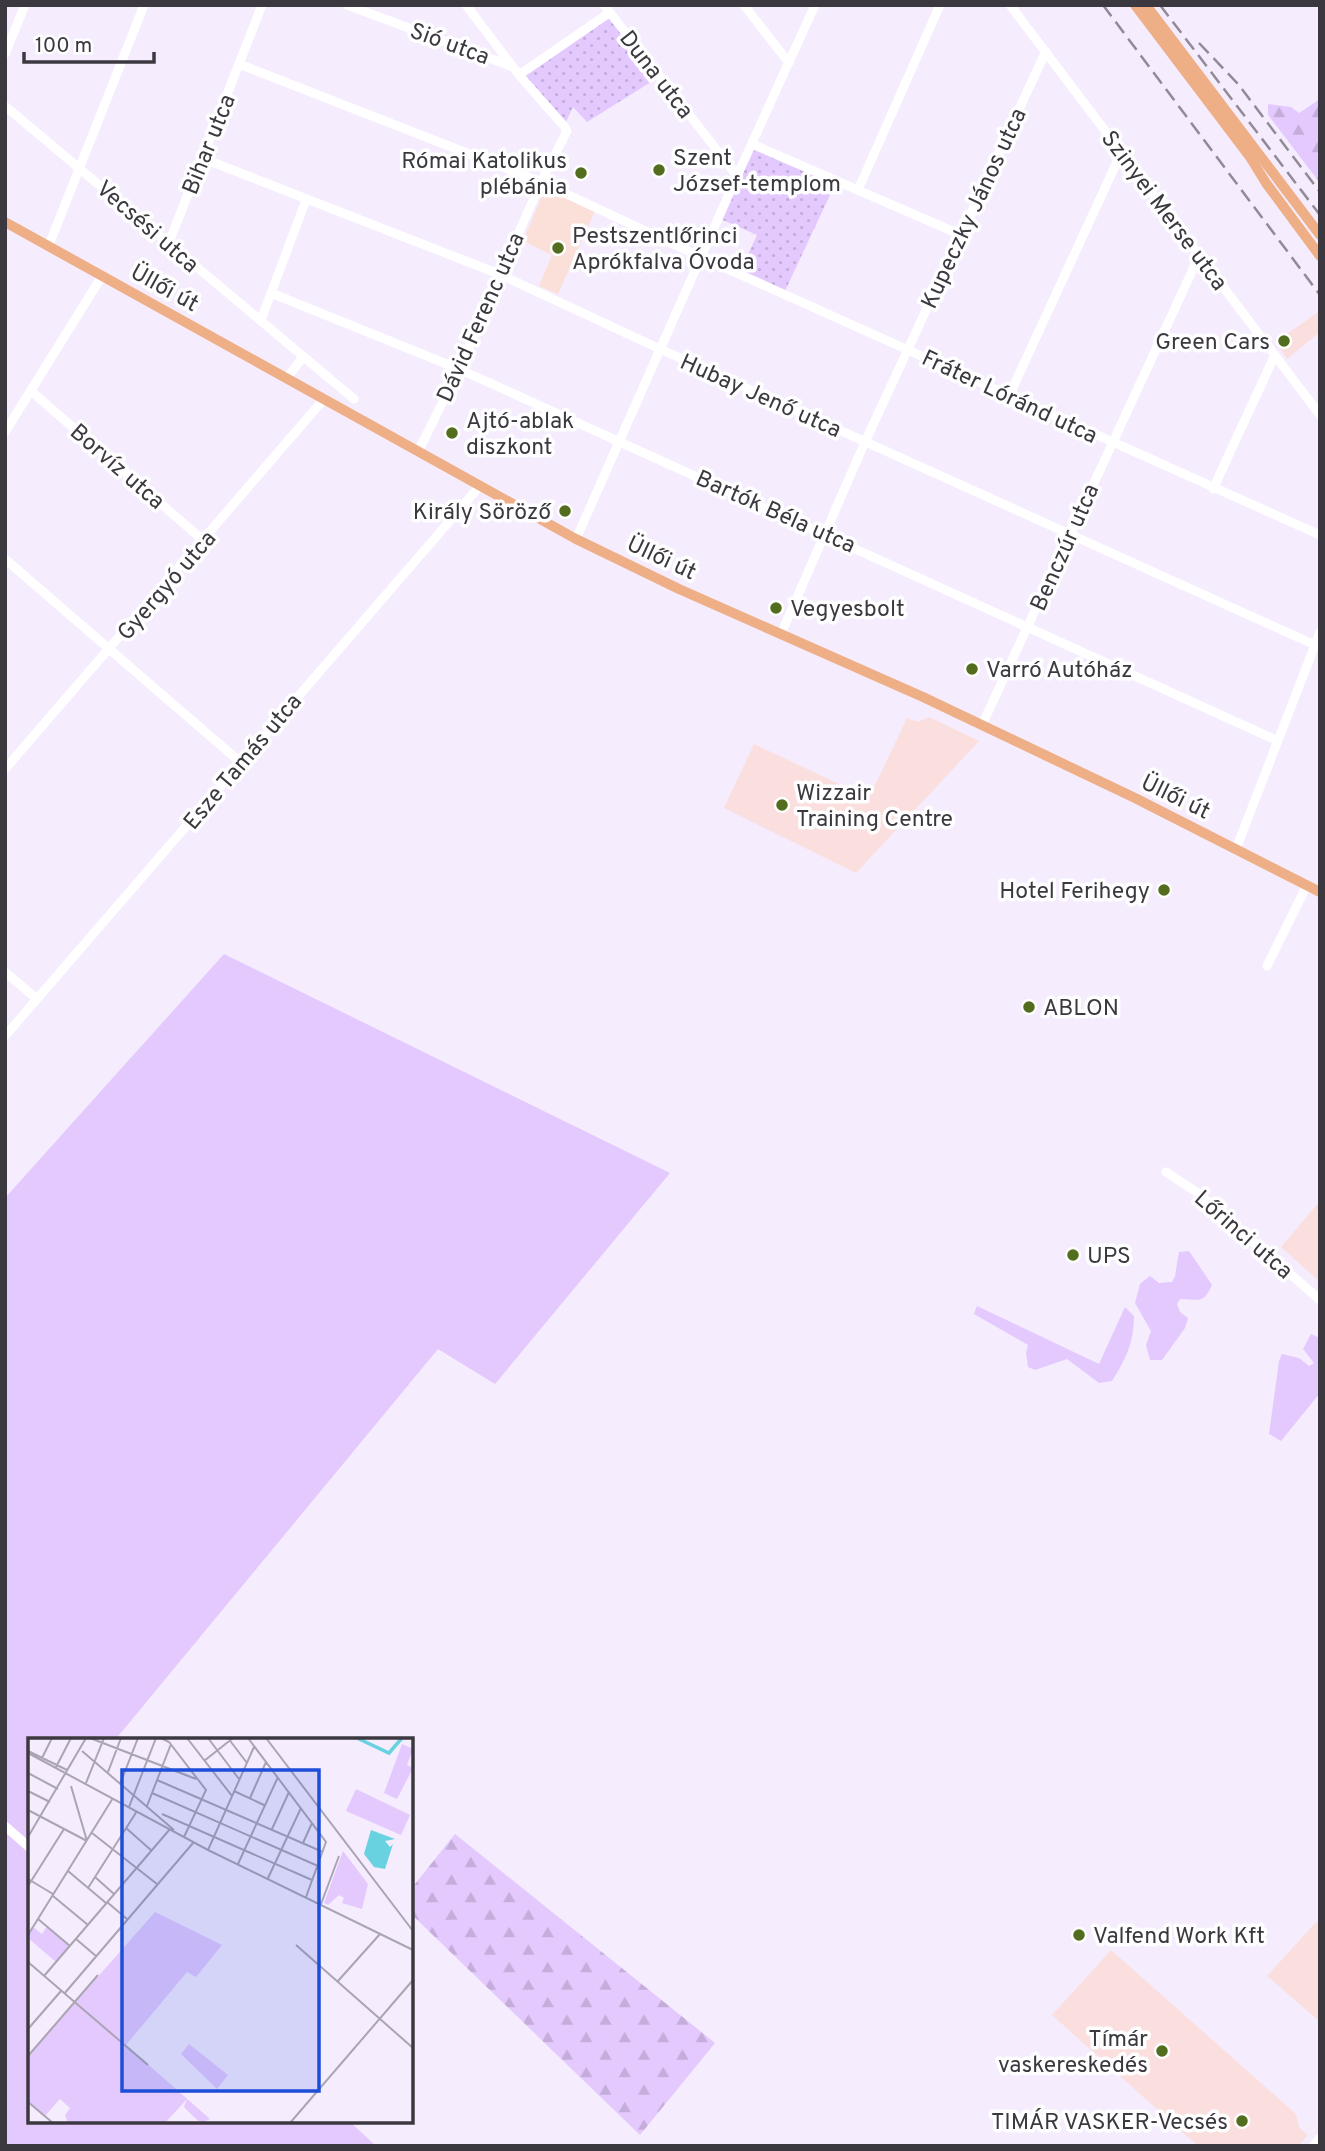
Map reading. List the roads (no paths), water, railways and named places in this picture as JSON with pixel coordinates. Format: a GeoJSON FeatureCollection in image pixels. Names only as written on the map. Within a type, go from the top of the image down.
{"type":"FeatureCollection","features":[{"type":"Feature","properties":{"kind":"main road"},"geometry":{"type":"LineString","coordinates":[[1135,5],[1250,157],[1272,192],[1320,256]]}},
{"type":"Feature","properties":{"kind":"main road"},"geometry":{"type":"LineString","coordinates":[[1146,5],[1320,235]]}},
{"type":"Feature","properties":{"kind":"main road","name":"Üllői út"},"geometry":{"type":"LineString","coordinates":[[5,222],[576,539],[679,589],[982,725],[1320,892]]}},
{"type":"Feature","properties":{"kind":"street"},"geometry":{"type":"LineString","coordinates":[[5,54],[24,5]]}},
{"type":"Feature","properties":{"kind":"street"},"geometry":{"type":"LineString","coordinates":[[49,245],[144,5]]}},
{"type":"Feature","properties":{"kind":"street","name":"Bihar utca"},"geometry":{"type":"LineString","coordinates":[[168,245],[262,5]]}},
{"type":"Feature","properties":{"kind":"street","name":"Sió utca"},"geometry":{"type":"LineString","coordinates":[[347,5],[516,71]]}},
{"type":"Feature","properties":{"kind":"street"},"geometry":{"type":"LineString","coordinates":[[466,5],[516,71],[606,9]]}},
{"type":"Feature","properties":{"kind":"street"},"geometry":{"type":"LineString","coordinates":[[744,5],[789,63]]}},
{"type":"Feature","properties":{"kind":"street"},"geometry":{"type":"LineString","coordinates":[[576,539],[815,5]]}},
{"type":"Feature","properties":{"kind":"street"},"geometry":{"type":"LineString","coordinates":[[858,190],[940,5]]}},
{"type":"Feature","properties":{"kind":"street","name":"Szinyei Merse utca"},"geometry":{"type":"LineString","coordinates":[[1010,5],[1320,415]]}},
{"type":"Feature","properties":{"kind":"street","name":"Duna utca"},"geometry":{"type":"LineString","coordinates":[[606,9],[737,176]]}},
{"type":"Feature","properties":{"kind":"street","name":"Kupeczky János utca"},"geometry":{"type":"LineString","coordinates":[[781,634],[864,442],[1046,51]]}},
{"type":"Feature","properties":{"kind":"street"},"geometry":{"type":"LineString","coordinates":[[240,64],[541,182]]}},
{"type":"Feature","properties":{"kind":"street","name":"Dávid Ferenc utca"},"geometry":{"type":"LineString","coordinates":[[418,452],[541,182],[567,131],[516,71]]}},
{"type":"Feature","properties":{"kind":"street","name":"Vecsési utca"},"geometry":{"type":"LineString","coordinates":[[5,106],[354,399]]}},
{"type":"Feature","properties":{"kind":"street"},"geometry":{"type":"LineString","coordinates":[[752,144],[959,234]]}},
{"type":"Feature","properties":{"kind":"street"},"geometry":{"type":"LineString","coordinates":[[1009,396],[1122,151]]}},
{"type":"Feature","properties":{"kind":"street","name":"Hubay Jenő utca"},"geometry":{"type":"LineString","coordinates":[[202,158],[499,274],[1315,645]]}},
{"type":"Feature","properties":{"kind":"street","name":"Fráter Lóránd utca"},"geometry":{"type":"LineString","coordinates":[[541,182],[701,257],[1320,535]]}},
{"type":"Feature","properties":{"kind":"street"},"geometry":{"type":"LineString","coordinates":[[261,320],[306,200]]}},
{"type":"Feature","properties":{"kind":"street","name":"Benczúr utca"},"geometry":{"type":"LineString","coordinates":[[982,725],[1200,254]]}},
{"type":"Feature","properties":{"kind":"street"},"geometry":{"type":"LineString","coordinates":[[5,432],[102,276]]}},
{"type":"Feature","properties":{"kind":"street","name":"Bartók Béla utca"},"geometry":{"type":"LineString","coordinates":[[271,293],[458,369],[620,441],[1276,740]]}},
{"type":"Feature","properties":{"kind":"street"},"geometry":{"type":"LineString","coordinates":[[1213,489],[1275,355]]}},
{"type":"Feature","properties":{"kind":"street"},"geometry":{"type":"LineString","coordinates":[[287,378],[303,357]]}},
{"type":"Feature","properties":{"kind":"street","name":"Borvíz utca"},"geometry":{"type":"LineString","coordinates":[[31,391],[204,541]]}},
{"type":"Feature","properties":{"kind":"street","name":"Gyergyó utca"},"geometry":{"type":"LineString","coordinates":[[5,769],[324,399]]}},
{"type":"Feature","properties":{"kind":"street","name":"Esze Tamás utca"},"geometry":{"type":"LineString","coordinates":[[5,1036],[479,487]]}},
{"type":"Feature","properties":{"kind":"street"},"geometry":{"type":"LineString","coordinates":[[5,559],[240,762]]}},
{"type":"Feature","properties":{"kind":"street"},"geometry":{"type":"LineString","coordinates":[[1236,849],[1320,632]]}},
{"type":"Feature","properties":{"kind":"street"},"geometry":{"type":"LineString","coordinates":[[1267,966],[1307,885]]}},
{"type":"Feature","properties":{"kind":"street"},"geometry":{"type":"LineString","coordinates":[[5,972],[37,999]]}},
{"type":"Feature","properties":{"kind":"street","name":"Lőrinci utca"},"geometry":{"type":"LineString","coordinates":[[1166,1172],[1198,1193],[1320,1300]]}},
{"type":"Feature","properties":{"kind":"street"},"geometry":{"type":"LineString","coordinates":[[5,1826],[28,1846]]}},
{"type":"Feature","properties":{"kind":"street"},"geometry":{"type":"LineString","coordinates":[[1313,2146],[1320,2138]]}},
{"type":"Feature","properties":{"kind":"railway"},"geometry":{"type":"LineString","coordinates":[[1103,5],[1320,295]]}},
{"type":"Feature","properties":{"kind":"railway"},"geometry":{"type":"LineString","coordinates":[[1160,5],[1320,215]]}},
{"type":"Feature","properties":{"kind":"railway"},"geometry":{"type":"LineString","coordinates":[[1199,43],[1238,84],[1320,192]]}},
{"type":"Feature","properties":{"kind":"place","name":"Szent József-templom"},"geometry":{"type":"Point","coordinates":[659,170]}},
{"type":"Feature","properties":{"kind":"place","name":"Római Katolikus plébánia"},"geometry":{"type":"Point","coordinates":[581,173]}},
{"type":"Feature","properties":{"kind":"place","name":"Pestszentlőrinci Aprókfalva Óvoda"},"geometry":{"type":"Point","coordinates":[558,248]}},
{"type":"Feature","properties":{"kind":"place","name":"Green Cars"},"geometry":{"type":"Point","coordinates":[1284,341]}},
{"type":"Feature","properties":{"kind":"place","name":"Ajtó-ablak diszkont"},"geometry":{"type":"Point","coordinates":[452,433]}},
{"type":"Feature","properties":{"kind":"place","name":"Király Söröző"},"geometry":{"type":"Point","coordinates":[565,511]}},
{"type":"Feature","properties":{"kind":"place","name":"Vegyesbolt"},"geometry":{"type":"Point","coordinates":[776,608]}},
{"type":"Feature","properties":{"kind":"place","name":"Varró Autóház"},"geometry":{"type":"Point","coordinates":[972,669]}},
{"type":"Feature","properties":{"kind":"place","name":"Wizzair Training Centre"},"geometry":{"type":"Point","coordinates":[782,805]}},
{"type":"Feature","properties":{"kind":"place","name":"Hotel Ferihegy"},"geometry":{"type":"Point","coordinates":[1164,890]}},
{"type":"Feature","properties":{"kind":"place","name":"ABLON"},"geometry":{"type":"Point","coordinates":[1029,1007]}},
{"type":"Feature","properties":{"kind":"place","name":"UPS"},"geometry":{"type":"Point","coordinates":[1073,1255]}},
{"type":"Feature","properties":{"kind":"place","name":"Valfend Work Kft"},"geometry":{"type":"Point","coordinates":[1079,1935]}},
{"type":"Feature","properties":{"kind":"place","name":"Tímár vaskereskedés"},"geometry":{"type":"Point","coordinates":[1162,2051]}},
{"type":"Feature","properties":{"kind":"place","name":"TIMÁR VASKER-Vecsés"},"geometry":{"type":"Point","coordinates":[1242,2121]}}]}
